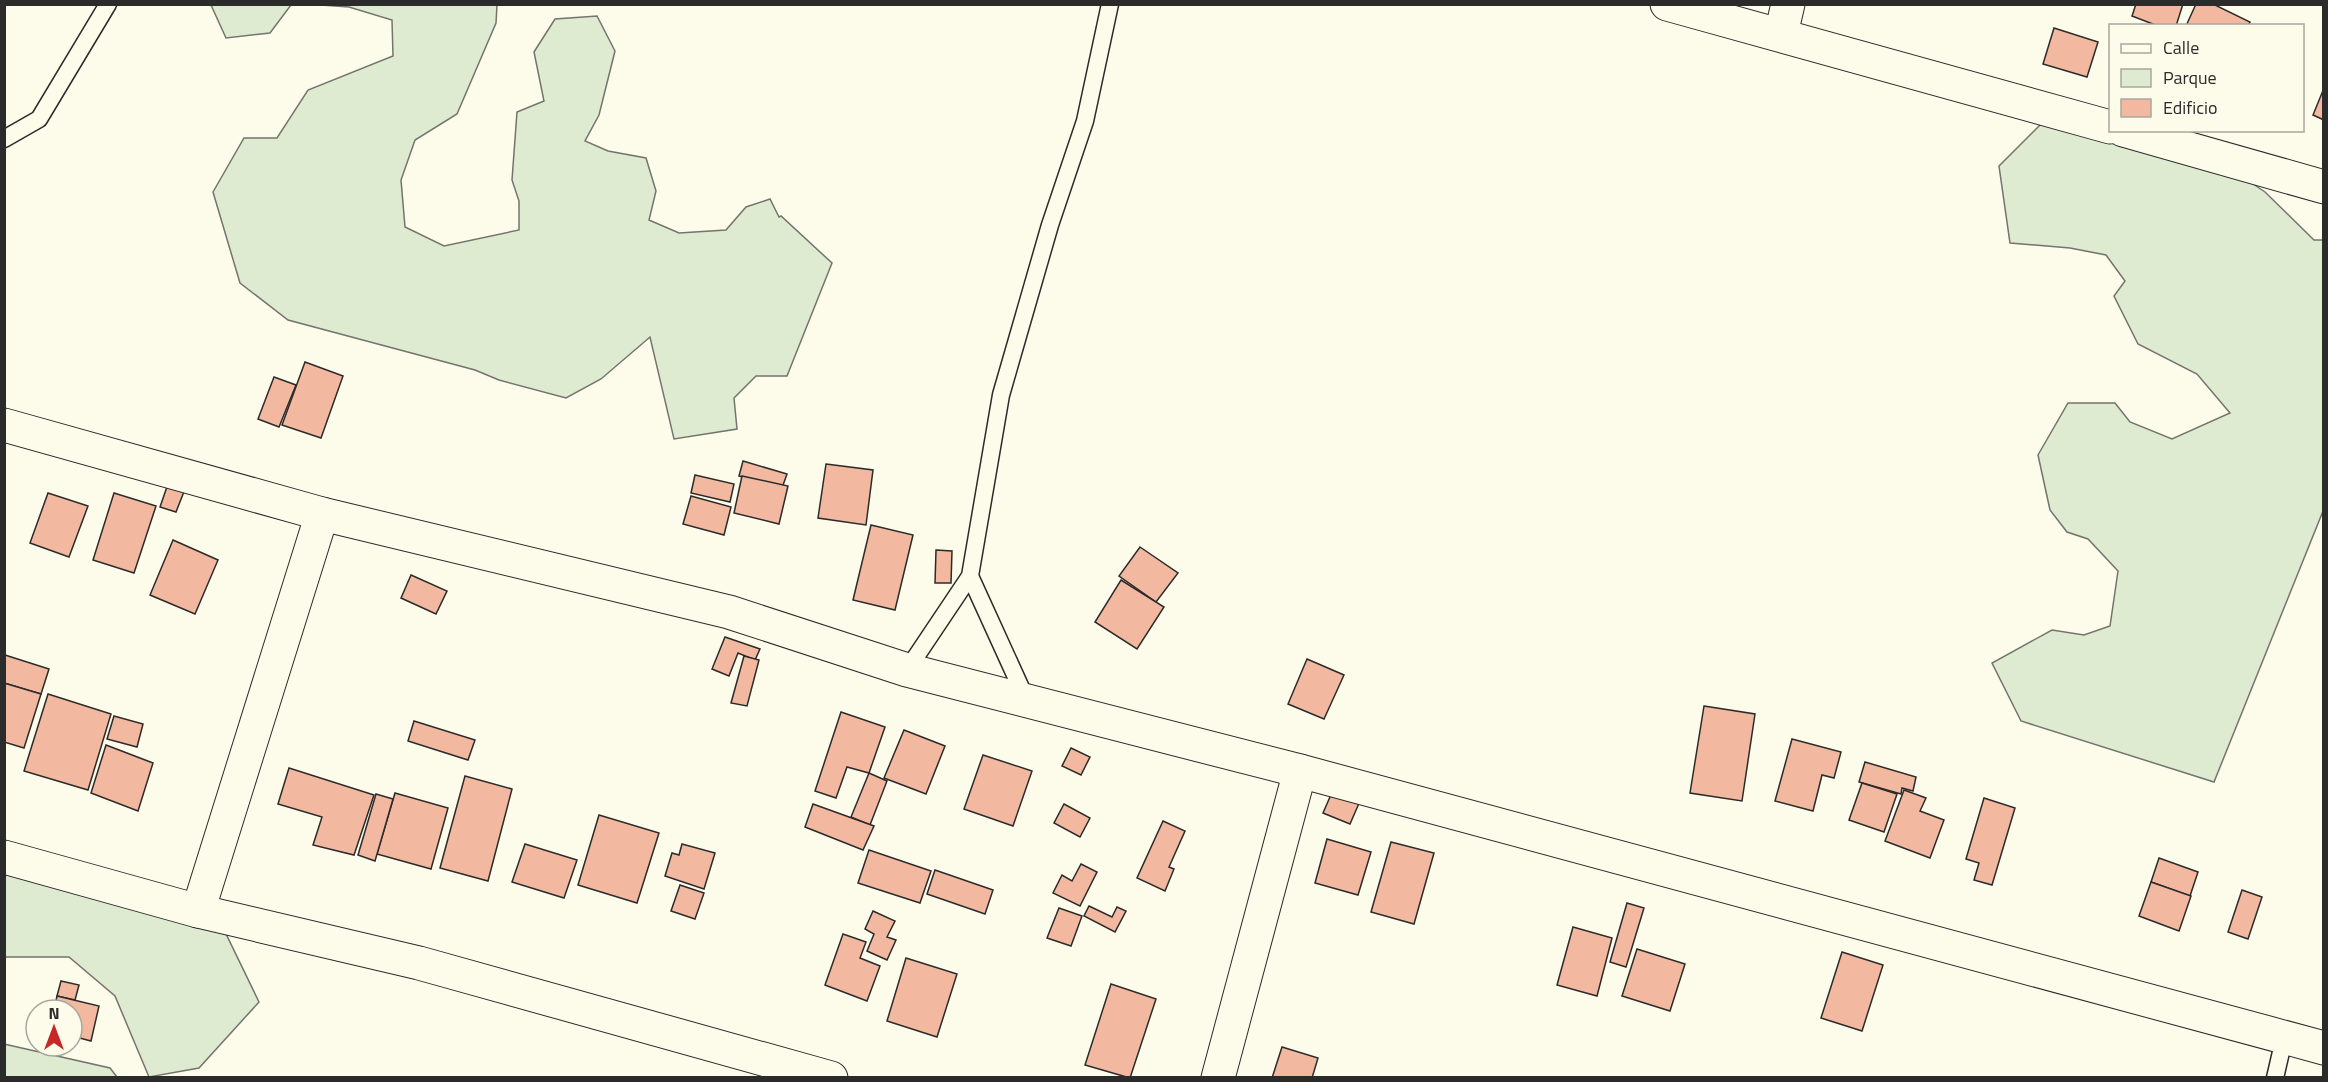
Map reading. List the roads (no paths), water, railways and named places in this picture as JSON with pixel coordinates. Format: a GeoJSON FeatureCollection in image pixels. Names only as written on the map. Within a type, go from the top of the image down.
{"type":"FeatureCollection","features":[{"type":"Feature","properties":{"kind":"street"},"geometry":{"type":"LineString","coordinates":[[1667,4],[1785,19],[2109,127]]}},
{"type":"Feature","properties":{"kind":"street"},"geometry":{"type":"LineString","coordinates":[[2130,132],[2324,187]]}},
{"type":"Feature","properties":{"kind":"street"},"geometry":{"type":"LineString","coordinates":[[4,425],[322,514],[729,612],[908,670],[1300,771],[2324,1048]]}},
{"type":"Feature","properties":{"kind":"street"},"geometry":{"type":"LineString","coordinates":[[198,911],[322,514]]}},
{"type":"Feature","properties":{"kind":"street"},"geometry":{"type":"LineString","coordinates":[[1218,1077],[1300,771]]}},
{"type":"Feature","properties":{"kind":"street"},"geometry":{"type":"LineString","coordinates":[[4,857],[198,911],[419,963],[831,1077]]}},
{"type":"Feature","properties":{"kind":"lane"},"geometry":{"type":"LineString","coordinates":[[4,140],[39,119],[108,4]]}},
{"type":"Feature","properties":{"kind":"lane"},"geometry":{"type":"LineString","coordinates":[[908,670],[970,576],[1001,395],[1050,225],[1085,121],[1110,4]]}},
{"type":"Feature","properties":{"kind":"lane"},"geometry":{"type":"LineString","coordinates":[[970,576],[1026,699]]}},
{"type":"Feature","properties":{"kind":"lane"},"geometry":{"type":"LineString","coordinates":[[2275,1077],[2284,1039]]}}]}
